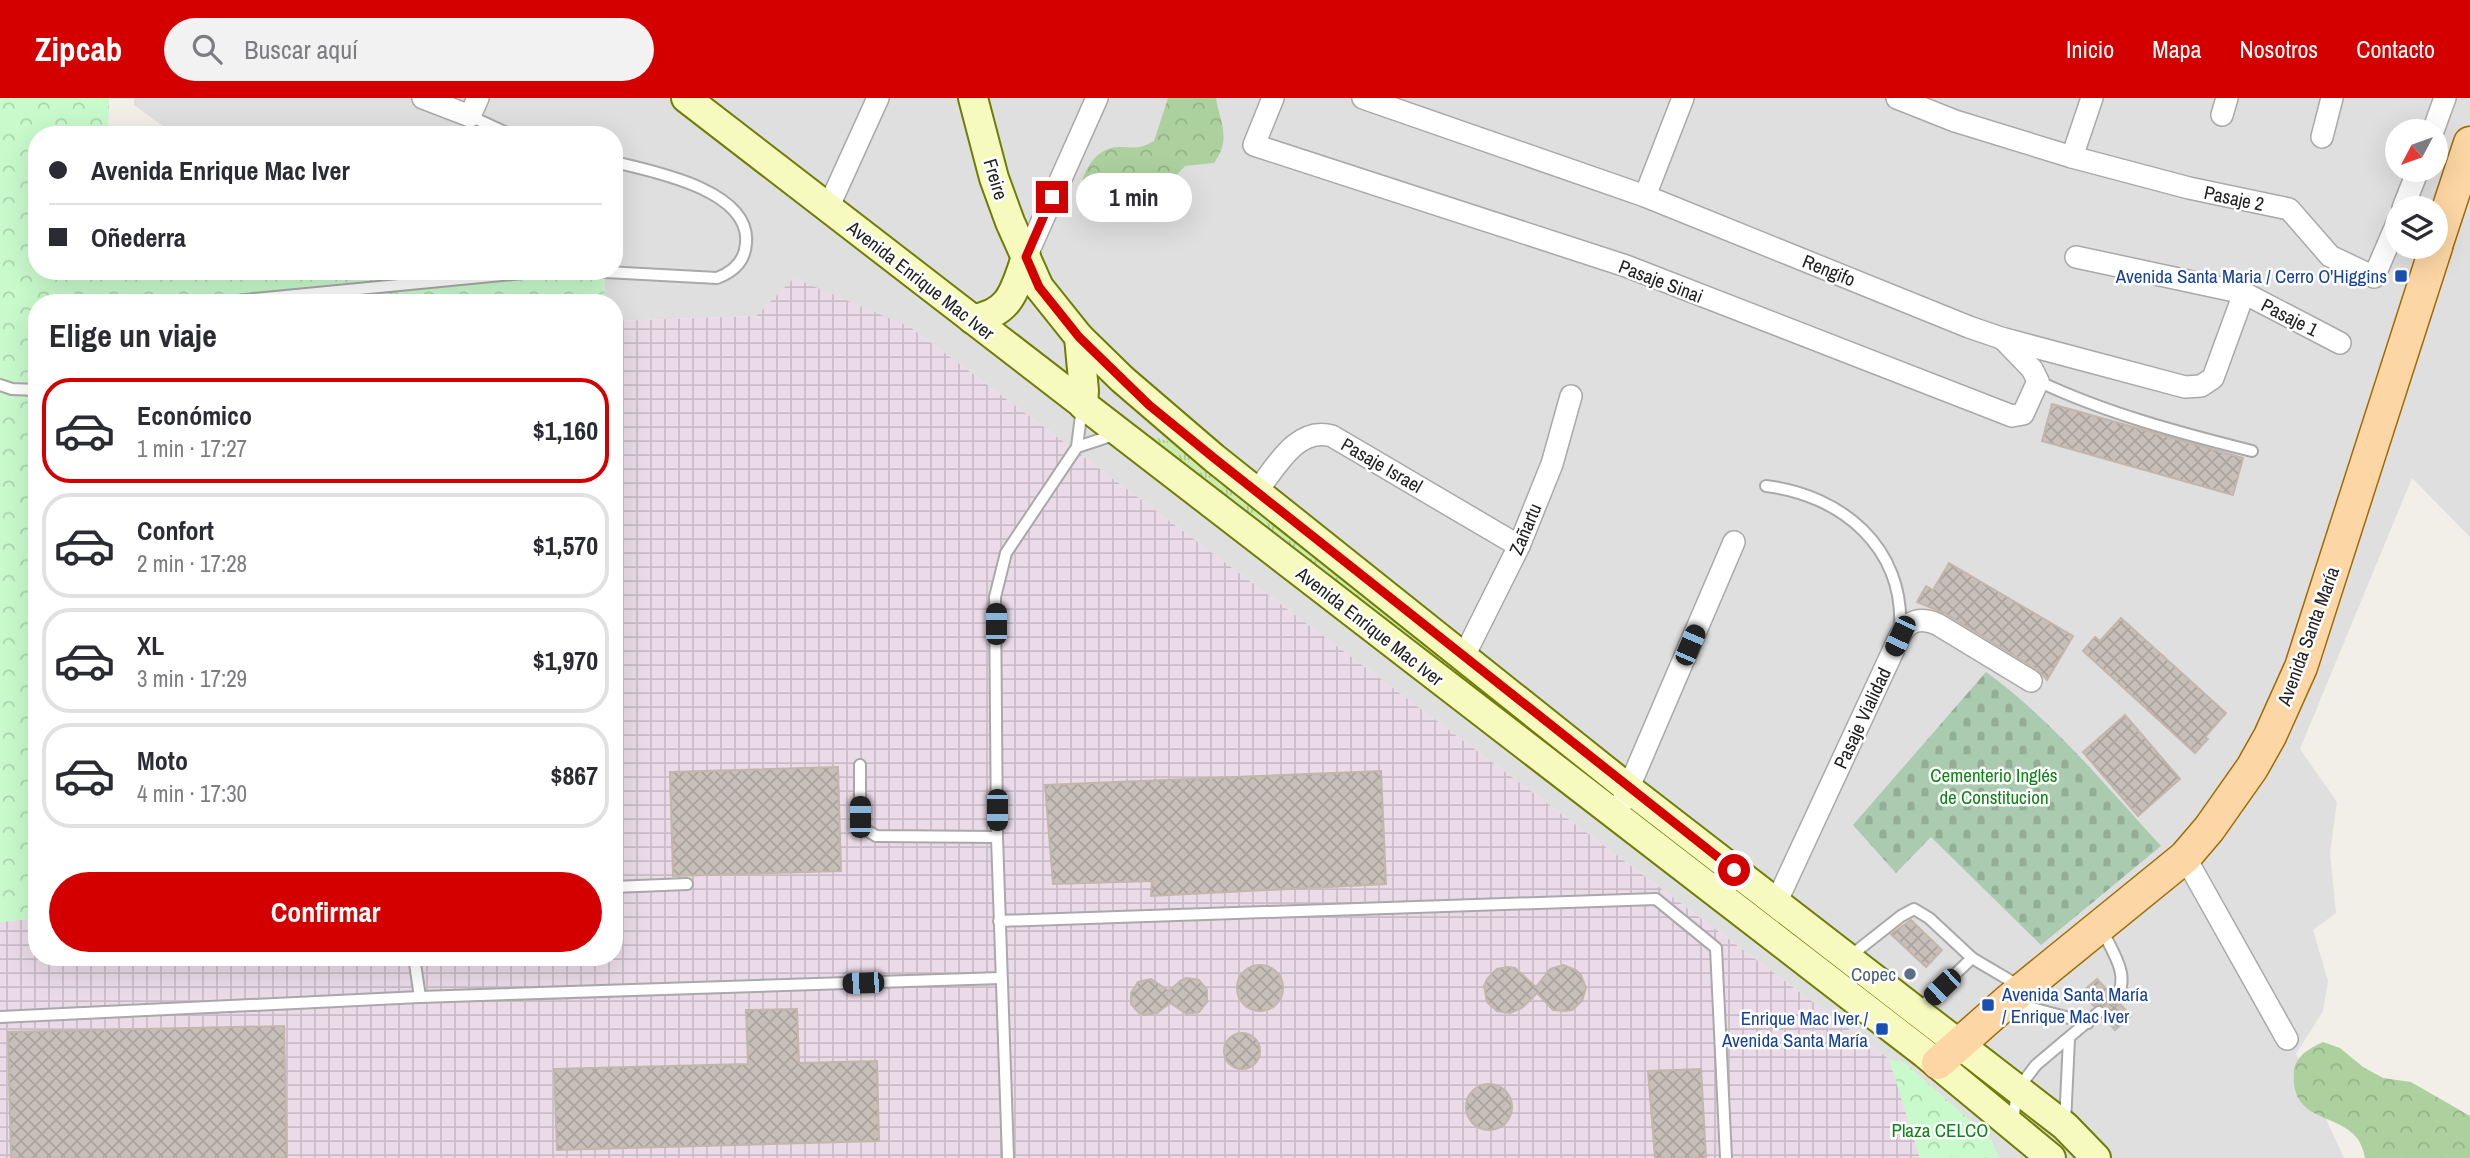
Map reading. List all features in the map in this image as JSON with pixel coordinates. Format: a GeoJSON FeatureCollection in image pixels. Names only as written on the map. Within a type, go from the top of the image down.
{"type":"FeatureCollection","features":[{"type":"Feature","properties":{"kind":"main road","name":"Avenida Enrique Mac Iver"},"geometry":{"type":"LineString","coordinates":[[686,98],[1616,815],[1948,1054],[2017,1090],[2065,1126],[2096,1158]]}},
{"type":"Feature","properties":{"kind":"main road","name":"Freire"},"geometry":{"type":"LineString","coordinates":[[973,98],[994,177],[1026,257]]}},
{"type":"Feature","properties":{"kind":"main road","name":"Avenida Santa María"},"geometry":{"type":"LineString","coordinates":[[2448,210],[2470,143]]}},
{"type":"Feature","properties":{"kind":"main road","name":"Avenida Enrique Mac Iver"},"geometry":{"type":"LineString","coordinates":[[1026,257],[1039,287],[1079,337],[1149,405],[1629,789],[1916,1011],[1948,1054],[2017,1136],[2052,1158]]}},
{"type":"Feature","properties":{"kind":"main road"},"geometry":{"type":"LineString","coordinates":[[972,319],[990,315],[1007,302],[1013,294],[1026,257]]}},
{"type":"Feature","properties":{"kind":"main road","name":"Avenida Santa María"},"geometry":{"type":"LineString","coordinates":[[1948,1054],[2185,857],[2252,768],[2276,724],[2301,667],[2432,259]]}},
{"type":"Feature","properties":{"kind":"main road"},"geometry":{"type":"LineString","coordinates":[[1079,337],[1083,405]]}},
{"type":"Feature","properties":{"kind":"main road"},"geometry":{"type":"LineString","coordinates":[[1120,433],[1179,429]]}},
{"type":"Feature","properties":{"kind":"main road"},"geometry":{"type":"LineString","coordinates":[[1397,648],[1418,618]]}},
{"type":"Feature","properties":{"kind":"street"},"geometry":{"type":"LineString","coordinates":[[423,98],[474,107]]}},
{"type":"Feature","properties":{"kind":"street"},"geometry":{"type":"LineString","coordinates":[[828,208],[878,98]]}},
{"type":"Feature","properties":{"kind":"street"},"geometry":{"type":"LineString","coordinates":[[1026,257],[1097,98]]}},
{"type":"Feature","properties":{"kind":"street","name":"Pasaje Sinai"},"geometry":{"type":"LineString","coordinates":[[1273,98],[1254,145],[1626,266],[2012,416],[2023,414],[2038,381]]}},
{"type":"Feature","properties":{"kind":"street","name":"Rengifo"},"geometry":{"type":"LineString","coordinates":[[1363,98],[1644,196],[2001,338],[2185,387],[2201,386],[2213,378],[2244,293]]}},
{"type":"Feature","properties":{"kind":"street"},"geometry":{"type":"LineString","coordinates":[[1644,196],[1683,98]]}},
{"type":"Feature","properties":{"kind":"street","name":"Pasaje 2"},"geometry":{"type":"LineString","coordinates":[[1897,98],[1955,121],[2072,157],[2189,188],[2289,209],[2330,256],[2374,277],[2385,251]]}},
{"type":"Feature","properties":{"kind":"street"},"geometry":{"type":"LineString","coordinates":[[2072,157],[2092,98]]}},
{"type":"Feature","properties":{"kind":"street"},"geometry":{"type":"LineString","coordinates":[[2322,137],[2332,98]]}},
{"type":"Feature","properties":{"kind":"street"},"geometry":{"type":"LineString","coordinates":[[2437,119],[2445,98]]}},
{"type":"Feature","properties":{"kind":"street","name":"Pasaje 1"},"geometry":{"type":"LineString","coordinates":[[2076,257],[2244,293],[2340,343]]}},
{"type":"Feature","properties":{"kind":"street"},"geometry":{"type":"LineString","coordinates":[[2001,338],[2032,369],[2038,381]]}},
{"type":"Feature","properties":{"kind":"street","name":"Zañartu"},"geometry":{"type":"LineString","coordinates":[[1464,656],[1519,545],[1552,464],[1571,396]]}},
{"type":"Feature","properties":{"kind":"street","name":"Pasaje Israel"},"geometry":{"type":"LineString","coordinates":[[1257,491],[1298,442],[1309,435],[1324,434],[1332,436],[1519,545]]}},
{"type":"Feature","properties":{"kind":"street"},"geometry":{"type":"LineString","coordinates":[[1616,815],[1734,542]]}},
{"type":"Feature","properties":{"kind":"street"},"geometry":{"type":"LineString","coordinates":[[1900,636],[1913,621],[1930,620],[2031,681]]}},
{"type":"Feature","properties":{"kind":"street","name":"Pasaje Vialidad"},"geometry":{"type":"LineString","coordinates":[[1776,903],[1900,636]]}},
{"type":"Feature","properties":{"kind":"street"},"geometry":{"type":"LineString","coordinates":[[2185,857],[2287,1039]]}},
{"type":"Feature","properties":{"kind":"lane"},"geometry":{"type":"LineString","coordinates":[[474,107],[499,126]]}},
{"type":"Feature","properties":{"kind":"lane"},"geometry":{"type":"LineString","coordinates":[[623,164],[697,185],[735,211],[747,237],[739,264],[717,278],[623,273]]}},
{"type":"Feature","properties":{"kind":"lane"},"geometry":{"type":"LineString","coordinates":[[306,294],[450,280]]}},
{"type":"Feature","properties":{"kind":"lane"},"geometry":{"type":"LineString","coordinates":[[2038,381],[2076,399],[2252,451]]}},
{"type":"Feature","properties":{"kind":"lane"},"geometry":{"type":"LineString","coordinates":[[0,385],[28,390]]}},
{"type":"Feature","properties":{"kind":"lane"},"geometry":{"type":"LineString","coordinates":[[1008,1158],[997,837],[995,597],[1006,554],[1077,447],[1083,405]]}},
{"type":"Feature","properties":{"kind":"lane"},"geometry":{"type":"LineString","coordinates":[[1077,447],[1120,433]]}},
{"type":"Feature","properties":{"kind":"lane"},"geometry":{"type":"LineString","coordinates":[[1766,486],[1786,488],[1822,500],[1851,518],[1864,531],[1886,559],[1893,576],[1900,606],[1900,636]]}},
{"type":"Feature","properties":{"kind":"lane"},"geometry":{"type":"LineString","coordinates":[[860,765],[860,817],[863,828],[876,836],[997,837]]}},
{"type":"Feature","properties":{"kind":"lane"},"geometry":{"type":"LineString","coordinates":[[623,887],[687,884]]}},
{"type":"Feature","properties":{"kind":"lane"},"geometry":{"type":"LineString","coordinates":[[999,921],[1656,899],[1716,948],[1726,1158]]}},
{"type":"Feature","properties":{"kind":"lane"},"geometry":{"type":"LineString","coordinates":[[1847,958],[1914,909],[1929,918],[2016,995],[2088,1023]]}},
{"type":"Feature","properties":{"kind":"lane"},"geometry":{"type":"LineString","coordinates":[[2101,928],[2122,972],[2122,986],[2115,998]]}},
{"type":"Feature","properties":{"kind":"lane"},"geometry":{"type":"LineString","coordinates":[[1916,1011],[1972,958]]}},
{"type":"Feature","properties":{"kind":"lane"},"geometry":{"type":"LineString","coordinates":[[419,966],[421,997]]}},
{"type":"Feature","properties":{"kind":"lane"},"geometry":{"type":"LineString","coordinates":[[0,1017],[421,997],[1001,978]]}},
{"type":"Feature","properties":{"kind":"lane"},"geometry":{"type":"LineString","coordinates":[[2017,1136],[2017,1090],[2036,1065],[2099,1012]]}},
{"type":"Feature","properties":{"kind":"lane"},"geometry":{"type":"LineString","coordinates":[[2065,1126],[2070,1039]]}},
{"type":"Feature","properties":{"kind":"shaded area"},"geometry":{"type":"Polygon","coordinates":[[[134,98],[2470,98],[2470,537],[2412,478],[2300,749],[2337,802],[2330,853],[2336,913],[2313,930],[2328,981],[2323,1011],[2296,1054],[2344,1158],[1920,1158],[1889,1059],[910,327],[756,316],[623,321],[623,294],[605,294],[604,280],[623,280],[623,126],[163,126],[134,105],[134,98]]]}},
{"type":"Feature","properties":{"kind":"shaded area"},"geometry":{"type":"Polygon","coordinates":[[[794,278],[910,327],[1889,1059],[1920,1158],[0,1158],[0,922],[28,919],[28,966],[623,966],[623,321],[756,316],[794,278]]]}},
{"type":"Feature","properties":{"kind":"green space"},"geometry":{"type":"Polygon","coordinates":[[[0,98],[109,98],[108,126],[28,126],[28,280],[604,280],[605,294],[28,294],[28,919],[0,922],[0,98]]]}},
{"type":"Feature","properties":{"kind":"green space"},"geometry":{"type":"Polygon","coordinates":[[[1168,98],[1216,98],[1224,138],[1214,163],[1185,166],[1146,208],[1104,218],[1089,217],[1078,207],[1078,199],[1090,164],[1103,151],[1111,148],[1136,147],[1154,141],[1168,98]]]}},
{"type":"Feature","properties":{"kind":"green space"},"geometry":{"type":"Polygon","coordinates":[[[1151,436],[1175,443],[1932,1031],[1919,1044],[1140,438],[1151,436]]]}},
{"type":"Feature","properties":{"kind":"green space","name":"Cementerio Inglés de Constitucion"},"geometry":{"type":"Polygon","coordinates":[[[1986,672],[2056,732],[2161,846],[2041,945],[1931,837],[1896,873],[1853,825],[1986,672]]]}},
{"type":"Feature","properties":{"kind":"green space"},"geometry":{"type":"Polygon","coordinates":[[[2323,1042],[2340,1048],[2363,1067],[2383,1078],[2411,1082],[2470,1116],[2470,1158],[2365,1158],[2357,1138],[2348,1130],[2316,1114],[2299,1100],[2294,1072],[2297,1061],[2308,1050],[2323,1042]]]}},
{"type":"Feature","properties":{"kind":"green space","name":"Plaza CELCO"},"geometry":{"type":"Polygon","coordinates":[[[1889,1059],[1905,1063],[1991,1139],[1999,1158],[1920,1158],[1889,1059]]]}},
{"type":"Feature","properties":{"kind":"building"},"geometry":{"type":"Polygon","coordinates":[[[2052,404],[2243,458],[2233,495],[2042,441],[2052,404]]]}},
{"type":"Feature","properties":{"kind":"building"},"geometry":{"type":"Polygon","coordinates":[[[1949,563],[2073,636],[2047,680],[2038,670],[1944,613],[1917,602],[1926,586],[1933,590],[1949,563]]]}},
{"type":"Feature","properties":{"kind":"building"},"geometry":{"type":"Polygon","coordinates":[[[2121,618],[2226,713],[2195,753],[2083,651],[2095,637],[2100,641],[2121,618]]]}},
{"type":"Feature","properties":{"kind":"building"},"geometry":{"type":"Polygon","coordinates":[[[2125,715],[2180,779],[2138,816],[2083,752],[2125,715]]]}},
{"type":"Feature","properties":{"kind":"building"},"geometry":{"type":"Polygon","coordinates":[[[838,767],[841,871],[673,876],[670,772],[838,767]]]}},
{"type":"Feature","properties":{"kind":"building"},"geometry":{"type":"Polygon","coordinates":[[[1381,771],[1386,884],[1151,896],[1152,881],[1053,884],[1045,785],[1381,771]]]}},
{"type":"Feature","properties":{"kind":"building"},"geometry":{"type":"Polygon","coordinates":[[[1911,920],[1942,950],[1926,967],[1891,934],[1911,920]]]}},
{"type":"Feature","properties":{"kind":"building"},"geometry":{"type":"Polygon","coordinates":[[[1260,965],[1276,972],[1283,988],[1276,1004],[1260,1011],[1244,1004],[1237,988],[1244,972],[1260,965]]]}},
{"type":"Feature","properties":{"kind":"building"},"geometry":{"type":"Polygon","coordinates":[[[1563,965],[1581,975],[1586,988],[1582,1001],[1572,1010],[1553,1010],[1537,993],[1522,1008],[1510,1013],[1497,1011],[1487,1002],[1484,986],[1497,969],[1515,968],[1536,987],[1550,969],[1563,965]]]}},
{"type":"Feature","properties":{"kind":"building"},"geometry":{"type":"Polygon","coordinates":[[[1186,978],[1199,980],[1207,990],[1207,1002],[1199,1012],[1187,1014],[1170,1003],[1157,1013],[1145,1015],[1139,1013],[1131,1004],[1131,993],[1138,982],[1151,979],[1169,991],[1186,978]]]}},
{"type":"Feature","properties":{"kind":"building"},"geometry":{"type":"Polygon","coordinates":[[[2097,979],[2109,992],[2109,1002],[2114,1006],[2120,1004],[2131,1016],[2115,1030],[2104,1018],[2107,1011],[2105,1006],[2094,1006],[2081,993],[2097,979]]]}},
{"type":"Feature","properties":{"kind":"building"},"geometry":{"type":"Polygon","coordinates":[[[797,1009],[799,1063],[877,1061],[879,1141],[557,1150],[554,1069],[748,1064],[746,1010],[797,1009]]]}},
{"type":"Feature","properties":{"kind":"building"},"geometry":{"type":"Polygon","coordinates":[[[284,1026],[287,1158],[11,1158],[8,1032],[284,1026]]]}},
{"type":"Feature","properties":{"kind":"building"},"geometry":{"type":"Polygon","coordinates":[[[1242,1033],[1255,1038],[1260,1051],[1255,1064],[1242,1069],[1229,1064],[1224,1051],[1229,1038],[1242,1033]]]}},
{"type":"Feature","properties":{"kind":"building"},"geometry":{"type":"Polygon","coordinates":[[[1701,1069],[1706,1158],[1655,1158],[1648,1071],[1701,1069]]]}},
{"type":"Feature","properties":{"kind":"building"},"geometry":{"type":"Polygon","coordinates":[[[1489,1084],[1505,1091],[1512,1107],[1505,1123],[1489,1130],[1473,1123],[1466,1107],[1473,1091],[1489,1084]]]}},
{"type":"Feature","properties":{"kind":"place","name":"Avenida Santa Maria / Cerro O'Higgins"},"geometry":{"type":"Point","coordinates":[2401,276]}},
{"type":"Feature","properties":{"kind":"place","name":"Copec"},"geometry":{"type":"Point","coordinates":[1910,974]}},
{"type":"Feature","properties":{"kind":"place","name":"Avenida Santa María / Enrique Mac Iver"},"geometry":{"type":"Point","coordinates":[1988,1005]}},
{"type":"Feature","properties":{"kind":"place","name":"Enrique Mac Iver / Avenida Santa María"},"geometry":{"type":"Point","coordinates":[1882,1029]}},
{"type":"Feature","properties":{"kind":"route"},"geometry":{"type":"LineString","coordinates":[[1052,197],[1026,257],[1039,287],[1059,314],[1096,354],[1149,405],[1214,458],[1734,870]]}}]}
